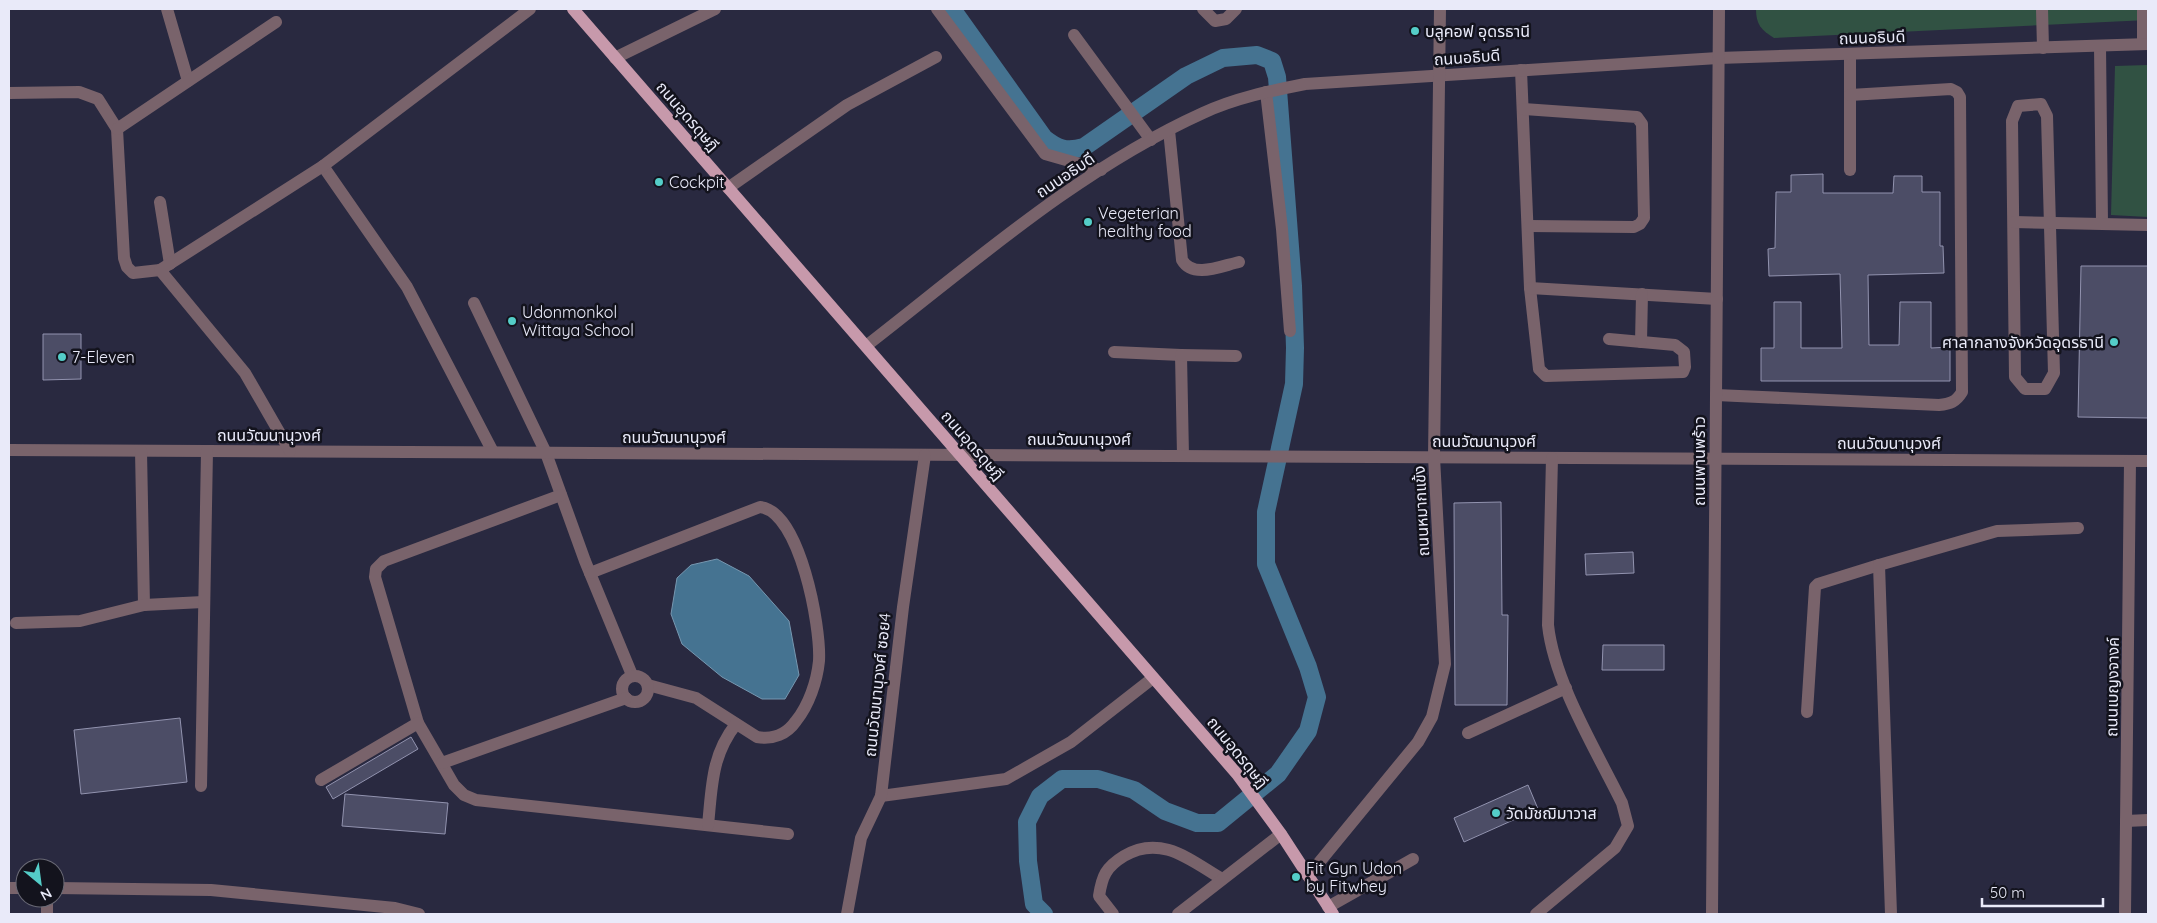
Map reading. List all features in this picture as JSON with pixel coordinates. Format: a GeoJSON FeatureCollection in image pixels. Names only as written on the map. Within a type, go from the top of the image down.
{"type":"FeatureCollection","features":[{"type":"Feature","properties":{"kind":"main road","name":"ถนนอุดรดุษฎี"},"geometry":{"type":"LineString","coordinates":[[573,9],[1237,774],[1281,834],[1330,910]]}},
{"type":"Feature","properties":{"kind":"street"},"geometry":{"type":"LineString","coordinates":[[167,9],[188,81]]}},
{"type":"Feature","properties":{"kind":"street"},"geometry":{"type":"LineString","coordinates":[[9,93],[79,92],[98,99],[118,129],[124,258],[126,267],[133,273],[165,267],[323,166],[530,9]]}},
{"type":"Feature","properties":{"kind":"street"},"geometry":{"type":"LineString","coordinates":[[615,58],[715,9]]}},
{"type":"Feature","properties":{"kind":"street"},"geometry":{"type":"LineString","coordinates":[[936,9],[1045,154],[1101,170]]}},
{"type":"Feature","properties":{"kind":"street"},"geometry":{"type":"LineString","coordinates":[[1203,9],[1215,21],[1226,19],[1236,9]]}},
{"type":"Feature","properties":{"kind":"street","name":"ถนนหมากแข้ง"},"geometry":{"type":"LineString","coordinates":[[1308,876],[1418,742],[1432,717],[1445,664],[1434,457],[1440,9]]}},
{"type":"Feature","properties":{"kind":"street","name":"ถนนพานพร้าว"},"geometry":{"type":"LineString","coordinates":[[1712,914],[1719,9]]}},
{"type":"Feature","properties":{"kind":"street"},"geometry":{"type":"LineString","coordinates":[[2042,9],[2043,48]]}},
{"type":"Feature","properties":{"kind":"street"},"geometry":{"type":"LineString","coordinates":[[2143,9],[2146,44]]}},
{"type":"Feature","properties":{"kind":"street"},"geometry":{"type":"LineString","coordinates":[[118,129],[276,22]]}},
{"type":"Feature","properties":{"kind":"street"},"geometry":{"type":"LineString","coordinates":[[1074,35],[1151,140]]}},
{"type":"Feature","properties":{"kind":"street","name":"ถนนอธิบดี"},"geometry":{"type":"LineString","coordinates":[[866,346],[1032,217],[1101,170],[1151,140],[1204,112],[1266,92],[1305,84],[1718,58],[2146,44]]}},
{"type":"Feature","properties":{"kind":"street"},"geometry":{"type":"LineString","coordinates":[[2100,46],[2102,223]]}},
{"type":"Feature","properties":{"kind":"street"},"geometry":{"type":"LineString","coordinates":[[1850,54],[1850,170]]}},
{"type":"Feature","properties":{"kind":"street"},"geometry":{"type":"LineString","coordinates":[[728,188],[847,105],[936,57]]}},
{"type":"Feature","properties":{"kind":"street"},"geometry":{"type":"LineString","coordinates":[[1521,70],[1529,226],[1530,288],[1539,369],[1546,376],[1683,372],[1685,367],[1682,348],[1675,344],[1609,339]]}},
{"type":"Feature","properties":{"kind":"street"},"geometry":{"type":"LineString","coordinates":[[1716,395],[1939,405],[1949,404],[1957,399],[1962,392],[1960,97],[1952,89],[1850,95]]}},
{"type":"Feature","properties":{"kind":"street"},"geometry":{"type":"LineString","coordinates":[[1266,92],[1282,229],[1290,332]]}},
{"type":"Feature","properties":{"kind":"street"},"geometry":{"type":"LineString","coordinates":[[2041,104],[2047,116],[2051,222],[2054,373],[2045,389],[2025,389],[2015,377],[2012,121],[2018,106],[2041,104]]}},
{"type":"Feature","properties":{"kind":"street"},"geometry":{"type":"LineString","coordinates":[[1523,109],[1637,117],[1642,124],[1644,218],[1640,224],[1634,227],[1529,226]]}},
{"type":"Feature","properties":{"kind":"street"},"geometry":{"type":"LineString","coordinates":[[1169,130],[1182,260],[1185,266],[1197,271],[1239,262]]}},
{"type":"Feature","properties":{"kind":"street"},"geometry":{"type":"LineString","coordinates":[[323,166],[407,287],[493,452]]}},
{"type":"Feature","properties":{"kind":"street"},"geometry":{"type":"LineString","coordinates":[[160,202],[165,267],[245,373],[290,452]]}},
{"type":"Feature","properties":{"kind":"street"},"geometry":{"type":"LineString","coordinates":[[2014,222],[2148,225]]}},
{"type":"Feature","properties":{"kind":"street"},"geometry":{"type":"LineString","coordinates":[[1530,288],[1716,299]]}},
{"type":"Feature","properties":{"kind":"street"},"geometry":{"type":"LineString","coordinates":[[1641,342],[1642,294]]}},
{"type":"Feature","properties":{"kind":"street"},"geometry":{"type":"LineString","coordinates":[[474,303],[546,453],[590,573],[632,676]]}},
{"type":"Feature","properties":{"kind":"street"},"geometry":{"type":"LineString","coordinates":[[1114,352],[1236,356]]}},
{"type":"Feature","properties":{"kind":"street"},"geometry":{"type":"LineString","coordinates":[[1181,355],[1183,456]]}},
{"type":"Feature","properties":{"kind":"street","name":"ถนนวัฒนานุวงศ์"},"geometry":{"type":"LineString","coordinates":[[9,450],[2148,461]]}},
{"type":"Feature","properties":{"kind":"street"},"geometry":{"type":"LineString","coordinates":[[141,451],[144,605]]}},
{"type":"Feature","properties":{"kind":"street"},"geometry":{"type":"LineString","coordinates":[[201,786],[207,451]]}},
{"type":"Feature","properties":{"kind":"street","name":"ถนนวัฒนานุวงศ์ ซอย4"},"geometry":{"type":"LineString","coordinates":[[847,914],[861,838],[881,796],[902,607],[925,455]]}},
{"type":"Feature","properties":{"kind":"street"},"geometry":{"type":"LineString","coordinates":[[1536,914],[1615,848],[1628,826],[1622,803],[1566,688],[1553,654],[1548,625],[1552,458]]}},
{"type":"Feature","properties":{"kind":"street","name":"ถนนเบญงจางค์"},"geometry":{"type":"LineString","coordinates":[[2125,914],[2130,461]]}},
{"type":"Feature","properties":{"kind":"street"},"geometry":{"type":"LineString","coordinates":[[562,495],[384,562],[376,569],[375,577],[418,723],[454,785],[464,795],[476,800],[788,834]]}},
{"type":"Feature","properties":{"kind":"street"},"geometry":{"type":"LineString","coordinates":[[590,573],[760,507],[774,510],[782,519],[790,534],[813,595],[819,638],[819,663],[812,691],[801,715],[791,728],[778,736],[767,739],[757,737],[696,698],[648,685]]}},
{"type":"Feature","properties":{"kind":"street"},"geometry":{"type":"LineString","coordinates":[[1807,712],[1815,587],[1818,584],[1997,531],[2078,528]]}},
{"type":"Feature","properties":{"kind":"street"},"geometry":{"type":"LineString","coordinates":[[1879,565],[1891,914]]}},
{"type":"Feature","properties":{"kind":"street"},"geometry":{"type":"LineString","coordinates":[[16,624],[80,621],[144,605],[203,602]]}},
{"type":"Feature","properties":{"kind":"street"},"geometry":{"type":"LineString","coordinates":[[632,676],[642,677],[648,685],[648,691],[642,700],[630,701],[622,693],[622,684],[632,676]]}},
{"type":"Feature","properties":{"kind":"street"},"geometry":{"type":"LineString","coordinates":[[881,796],[1006,779],[1071,742],[1154,678]]}},
{"type":"Feature","properties":{"kind":"street"},"geometry":{"type":"LineString","coordinates":[[1468,734],[1566,688]]}},
{"type":"Feature","properties":{"kind":"street"},"geometry":{"type":"LineString","coordinates":[[442,763],[626,698]]}},
{"type":"Feature","properties":{"kind":"street"},"geometry":{"type":"LineString","coordinates":[[321,780],[418,723]]}},
{"type":"Feature","properties":{"kind":"street"},"geometry":{"type":"LineString","coordinates":[[708,825],[715,763],[723,741],[736,724]]}},
{"type":"Feature","properties":{"kind":"street"},"geometry":{"type":"LineString","coordinates":[[2126,822],[2148,820]]}},
{"type":"Feature","properties":{"kind":"street"},"geometry":{"type":"LineString","coordinates":[[1178,914],[1281,834]]}},
{"type":"Feature","properties":{"kind":"street"},"geometry":{"type":"LineString","coordinates":[[1113,914],[1099,896],[1102,875],[1119,859],[1136,849],[1152,845],[1176,852],[1222,879]]}},
{"type":"Feature","properties":{"kind":"street"},"geometry":{"type":"LineString","coordinates":[[1330,910],[1413,859]]}},
{"type":"Feature","properties":{"kind":"street"},"geometry":{"type":"LineString","coordinates":[[65,888],[211,890],[395,908],[419,914]]}},
{"type":"Feature","properties":{"kind":"green space"},"geometry":{"type":"Polygon","coordinates":[[[1756,9],[2148,9],[2148,20],[1774,38],[1760,26],[1756,9]]]}},
{"type":"Feature","properties":{"kind":"green space"},"geometry":{"type":"Polygon","coordinates":[[[2148,65],[2148,217],[2111,215],[2115,66],[2148,65]]]}},
{"type":"Feature","properties":{"kind":"water"},"geometry":{"type":"Polygon","coordinates":[[[717,559],[749,576],[789,621],[799,675],[785,699],[762,699],[722,677],[682,644],[671,614],[677,578],[691,565],[717,559]]]}},
{"type":"Feature","properties":{"kind":"building"},"geometry":{"type":"Polygon","coordinates":[[[1823,174],[1823,193],[1893,193],[1894,176],[1922,176],[1922,192],[1940,192],[1940,246],[1943,246],[1944,273],[1868,275],[1869,345],[1899,345],[1900,302],[1931,302],[1931,348],[1950,347],[1950,381],[1761,381],[1761,348],[1774,348],[1774,302],[1801,302],[1801,348],[1842,348],[1840,274],[1769,276],[1768,249],[1775,248],[1776,192],[1791,192],[1791,175],[1823,174]]]}},
{"type":"Feature","properties":{"kind":"building","name":"ศาลากลางจังหวัดอุดรธานี"},"geometry":{"type":"Polygon","coordinates":[[[2081,266],[2148,266],[2148,418],[2078,417],[2081,266]]]}},
{"type":"Feature","properties":{"kind":"building","name":"7-Eleven"},"geometry":{"type":"Polygon","coordinates":[[[43,334],[81,334],[81,379],[43,380],[43,334]]]}},
{"type":"Feature","properties":{"kind":"building"},"geometry":{"type":"Polygon","coordinates":[[[1501,502],[1502,615],[1508,615],[1507,705],[1455,705],[1454,503],[1501,502]]]}},
{"type":"Feature","properties":{"kind":"building"},"geometry":{"type":"Polygon","coordinates":[[[1633,552],[1634,573],[1586,575],[1585,554],[1633,552]]]}},
{"type":"Feature","properties":{"kind":"building"},"geometry":{"type":"Polygon","coordinates":[[[1603,645],[1664,645],[1664,670],[1602,670],[1603,645]]]}},
{"type":"Feature","properties":{"kind":"building"},"geometry":{"type":"Polygon","coordinates":[[[180,718],[187,782],[81,794],[74,730],[180,718]]]}},
{"type":"Feature","properties":{"kind":"building"},"geometry":{"type":"Polygon","coordinates":[[[411,737],[418,749],[333,799],[326,787],[411,737]]]}},
{"type":"Feature","properties":{"kind":"building","name":"วัดมัชฌิมาวาส"},"geometry":{"type":"Polygon","coordinates":[[[1528,785],[1538,809],[1464,842],[1454,818],[1528,785]]]}},
{"type":"Feature","properties":{"kind":"building"},"geometry":{"type":"Polygon","coordinates":[[[345,794],[448,803],[445,834],[342,826],[345,794]]]}},
{"type":"Feature","properties":{"kind":"waterway"},"geometry":{"type":"LineString","coordinates":[[952,9],[1044,138],[1062,148],[1084,147],[1186,76],[1223,58],[1257,55],[1272,61],[1277,77],[1293,286],[1295,348],[1294,384],[1266,512],[1266,564],[1308,667],[1317,697],[1308,731],[1278,774],[1218,823],[1197,823],[1165,811],[1134,790],[1098,779],[1062,779],[1040,796],[1027,822],[1028,861],[1034,904],[1044,914]]}},
{"type":"Feature","properties":{"kind":"place","name":"บลูคอฟ อุดรธานี"},"geometry":{"type":"Point","coordinates":[1415,31]}},
{"type":"Feature","properties":{"kind":"place","name":"Cockpit"},"geometry":{"type":"Point","coordinates":[659,182]}},
{"type":"Feature","properties":{"kind":"place","name":"Vegeterian healthy food"},"geometry":{"type":"Point","coordinates":[1088,222]}},
{"type":"Feature","properties":{"kind":"place","name":"Udonmonkol Wittaya School"},"geometry":{"type":"Point","coordinates":[512,321]}},
{"type":"Feature","properties":{"kind":"place","name":"ศาลากลางจังหวัดอุดรธานี"},"geometry":{"type":"Point","coordinates":[2114,342]}},
{"type":"Feature","properties":{"kind":"place","name":"7-Eleven"},"geometry":{"type":"Point","coordinates":[62,357]}},
{"type":"Feature","properties":{"kind":"place","name":"วัดมัชฌิมาวาส"},"geometry":{"type":"Point","coordinates":[1496,813]}},
{"type":"Feature","properties":{"kind":"place","name":"Fit Gyn Udon by Fitwhey"},"geometry":{"type":"Point","coordinates":[1296,877]}}]}
